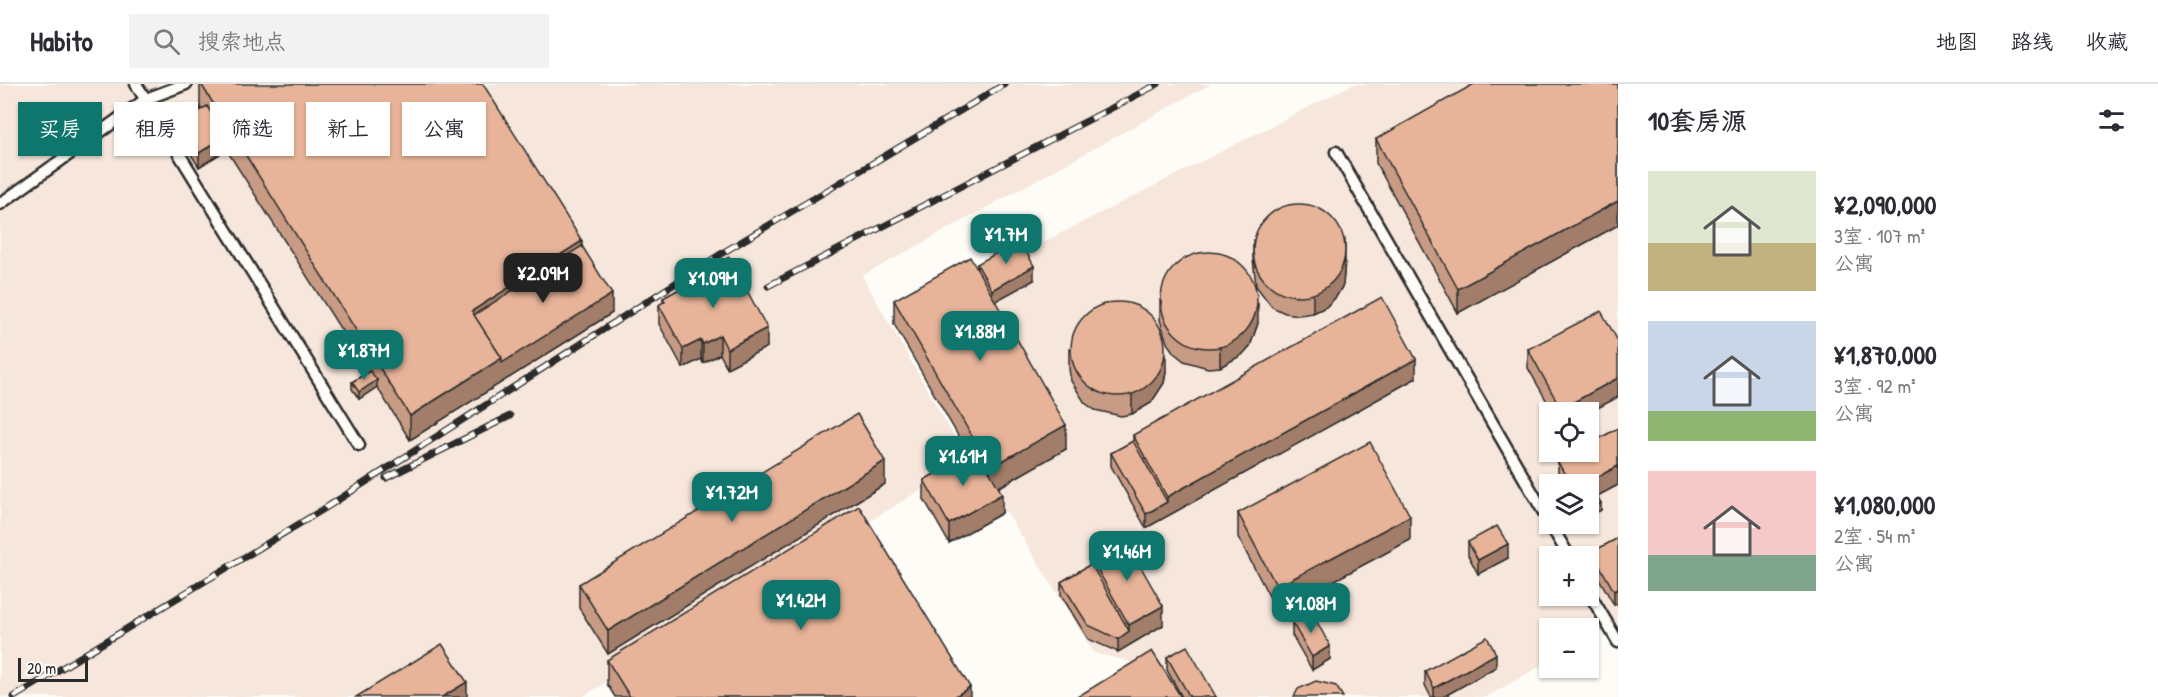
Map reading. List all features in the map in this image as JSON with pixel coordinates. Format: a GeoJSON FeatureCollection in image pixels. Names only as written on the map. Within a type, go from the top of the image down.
{"type":"FeatureCollection","features":[{"type":"Feature","properties":{"kind":"lane"},"geometry":{"type":"LineString","coordinates":[[136,84],[359,445]]}},
{"type":"Feature","properties":{"kind":"lane"},"geometry":{"type":"LineString","coordinates":[[0,204],[146,99],[186,84]]}},
{"type":"Feature","properties":{"kind":"lane"},"geometry":{"type":"LineString","coordinates":[[1336,152],[1539,504]]}},
{"type":"Feature","properties":{"kind":"lane"},"geometry":{"type":"LineString","coordinates":[[1597,606],[1618,642]]}},
{"type":"Feature","properties":{"kind":"shaded area"},"geometry":{"type":"Polygon","coordinates":[[[0,84],[1211,84],[862,276],[968,461],[582,697],[0,697],[0,84]]]}},
{"type":"Feature","properties":{"kind":"shaded area"},"geometry":{"type":"Polygon","coordinates":[[[1354,84],[1618,84],[1618,623],[1599,634],[1599,618],[1539,618],[1539,667],[1486,697],[1174,697],[1156,668],[1094,653],[1006,511],[948,544],[922,498],[976,468],[891,320],[1354,84]]]}},
{"type":"Feature","properties":{"kind":"building"},"geometry":{"type":"Polygon","coordinates":[[[201,84],[483,84],[582,241],[472,311],[502,358],[410,416],[246,156],[294,156],[294,102],[212,102],[201,84]]]}},
{"type":"Feature","properties":{"kind":"building"},"geometry":{"type":"Polygon","coordinates":[[[1474,84],[1618,84],[1618,201],[1458,289],[1376,139],[1474,84]]]}},
{"type":"Feature","properties":{"kind":"building"},"geometry":{"type":"Polygon","coordinates":[[[207,106],[210,111],[210,146],[199,153],[198,152],[198,111],[207,106]]]}},
{"type":"Feature","properties":{"kind":"building"},"geometry":{"type":"Polygon","coordinates":[[[1299,204],[1317,207],[1332,217],[1342,232],[1345,250],[1342,268],[1332,283],[1317,293],[1299,296],[1281,293],[1266,283],[1256,268],[1253,250],[1256,232],[1266,217],[1281,207],[1299,204]]]}},
{"type":"Feature","properties":{"kind":"building"},"geometry":{"type":"Polygon","coordinates":[[[1020,240],[1034,266],[992,290],[977,264],[1020,240]]]}},
{"type":"Feature","properties":{"kind":"building"},"geometry":{"type":"Polygon","coordinates":[[[582,246],[612,294],[502,363],[502,358],[474,315],[582,246]]]}},
{"type":"Feature","properties":{"kind":"building"},"geometry":{"type":"Polygon","coordinates":[[[1209,252],[1227,256],[1243,266],[1253,282],[1257,300],[1253,318],[1243,334],[1227,344],[1209,348],[1191,344],[1175,334],[1165,318],[1161,300],[1165,282],[1175,266],[1191,256],[1209,252]]]}},
{"type":"Feature","properties":{"kind":"building"},"geometry":{"type":"Polygon","coordinates":[[[729,257],[767,328],[727,349],[720,335],[703,344],[701,340],[683,349],[659,305],[665,301],[663,298],[717,269],[715,265],[729,257]]]}},
{"type":"Feature","properties":{"kind":"building"},"geometry":{"type":"Polygon","coordinates":[[[970,257],[1066,425],[990,468],[894,300],[970,257]]]}},
{"type":"Feature","properties":{"kind":"building"},"geometry":{"type":"Polygon","coordinates":[[[1382,297],[1416,359],[1167,497],[1133,435],[1382,297]]]}},
{"type":"Feature","properties":{"kind":"building"},"geometry":{"type":"Polygon","coordinates":[[[1109,302],[1127,302],[1152,315],[1162,331],[1165,349],[1162,367],[1152,383],[1127,396],[1109,396],[1084,383],[1071,358],[1071,340],[1084,315],[1109,302]]]}},
{"type":"Feature","properties":{"kind":"building"},"geometry":{"type":"Polygon","coordinates":[[[1601,311],[1618,341],[1618,378],[1574,402],[1557,402],[1528,349],[1601,311]]]}},
{"type":"Feature","properties":{"kind":"building"},"geometry":{"type":"Polygon","coordinates":[[[370,371],[377,380],[359,392],[352,382],[370,371]]]}},
{"type":"Feature","properties":{"kind":"building"},"geometry":{"type":"Polygon","coordinates":[[[857,414],[885,461],[608,631],[579,584],[857,414]]]}},
{"type":"Feature","properties":{"kind":"building"},"geometry":{"type":"Polygon","coordinates":[[[1618,428],[1618,466],[1599,476],[1599,474],[1565,474],[1558,462],[1599,462],[1599,439],[1618,428]]]}},
{"type":"Feature","properties":{"kind":"building"},"geometry":{"type":"Polygon","coordinates":[[[1133,441],[1167,502],[1146,514],[1111,453],[1133,441]]]}},
{"type":"Feature","properties":{"kind":"building"},"geometry":{"type":"Polygon","coordinates":[[[1370,442],[1410,516],[1277,587],[1238,513],[1370,442]]]}},
{"type":"Feature","properties":{"kind":"building"},"geometry":{"type":"Polygon","coordinates":[[[977,450],[1002,494],[949,524],[924,480],[977,450]]]}},
{"type":"Feature","properties":{"kind":"building"},"geometry":{"type":"Polygon","coordinates":[[[859,506],[970,687],[954,697],[630,697],[607,660],[859,506]]]}},
{"type":"Feature","properties":{"kind":"building"},"geometry":{"type":"Polygon","coordinates":[[[1497,526],[1508,544],[1478,560],[1468,542],[1497,526]]]}},
{"type":"Feature","properties":{"kind":"building"},"geometry":{"type":"Polygon","coordinates":[[[1618,538],[1618,589],[1614,591],[1599,564],[1599,548],[1618,538]]]}},
{"type":"Feature","properties":{"kind":"building"},"geometry":{"type":"Polygon","coordinates":[[[1125,539],[1163,606],[1129,625],[1091,558],[1125,539]]]}},
{"type":"Feature","properties":{"kind":"building"},"geometry":{"type":"Polygon","coordinates":[[[1091,564],[1129,631],[1118,639],[1088,625],[1061,582],[1091,564]]]}},
{"type":"Feature","properties":{"kind":"building"},"geometry":{"type":"Polygon","coordinates":[[[1311,611],[1330,646],[1312,657],[1292,622],[1311,611]]]}},
{"type":"Feature","properties":{"kind":"building"},"geometry":{"type":"Polygon","coordinates":[[[1487,637],[1496,654],[1434,688],[1425,671],[1487,637]]]}},
{"type":"Feature","properties":{"kind":"building"},"geometry":{"type":"Polygon","coordinates":[[[442,644],[467,682],[442,697],[356,697],[442,644]]]}},
{"type":"Feature","properties":{"kind":"building"},"geometry":{"type":"Polygon","coordinates":[[[1187,646],[1216,697],[1190,697],[1167,657],[1187,646]]]}},
{"type":"Feature","properties":{"kind":"building"},"geometry":{"type":"Polygon","coordinates":[[[1152,651],[1181,697],[1077,697],[1152,651]]]}},
{"type":"Feature","properties":{"kind":"building"},"geometry":{"type":"Polygon","coordinates":[[[1316,681],[1336,686],[1343,697],[1294,697],[1298,689],[1316,681]]]}},
{"type":"Feature","properties":{"kind":"railway"},"geometry":{"type":"LineString","coordinates":[[14,697],[327,507],[724,252],[1005,84]]}},
{"type":"Feature","properties":{"kind":"railway"},"geometry":{"type":"LineString","coordinates":[[768,286],[1158,84]]}},
{"type":"Feature","properties":{"kind":"railway"},"geometry":{"type":"LineString","coordinates":[[386,478],[510,416]]}}]}
